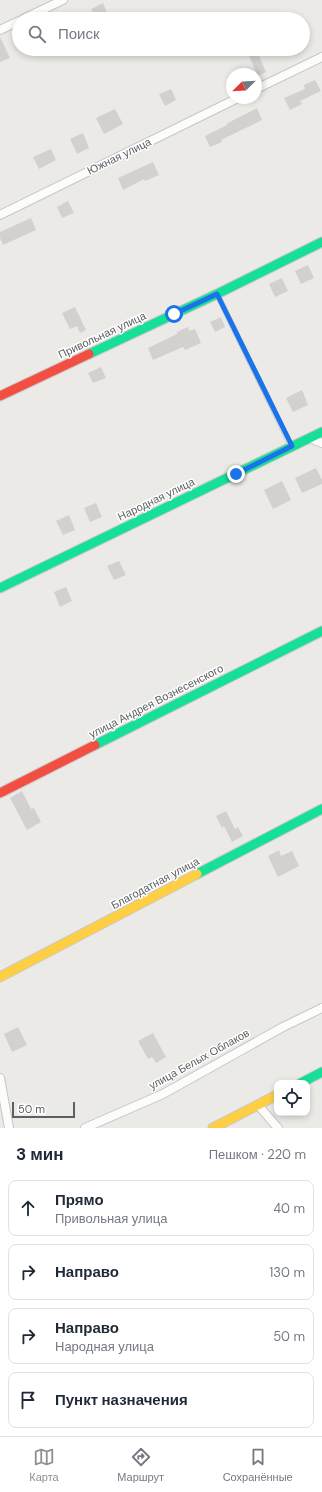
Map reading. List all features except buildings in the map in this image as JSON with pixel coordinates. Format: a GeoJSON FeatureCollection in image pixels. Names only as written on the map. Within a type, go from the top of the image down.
{"type":"FeatureCollection","features":[{"type":"Feature","properties":{"kind":"street"},"geometry":{"type":"LineString","coordinates":[[38,12],[63,0]]}},
{"type":"Feature","properties":{"kind":"street"},"geometry":{"type":"LineString","coordinates":[[0,30],[12,24]]}},
{"type":"Feature","properties":{"kind":"street"},"geometry":{"type":"LineString","coordinates":[[262,86],[322,57]]}},
{"type":"Feature","properties":{"kind":"street","name":"Южная улица"},"geometry":{"type":"LineString","coordinates":[[0,215],[226,104]]}},
{"type":"Feature","properties":{"kind":"street","name":"Привольная улица"},"geometry":{"type":"LineString","coordinates":[[0,396],[217,294],[322,242]]}},
{"type":"Feature","properties":{"kind":"street","name":"Народная улица"},"geometry":{"type":"LineString","coordinates":[[0,588],[322,432]]}},
{"type":"Feature","properties":{"kind":"street"},"geometry":{"type":"LineString","coordinates":[[310,438],[322,443]]}},
{"type":"Feature","properties":{"kind":"street","name":"улица Андрея Вознесенского"},"geometry":{"type":"LineString","coordinates":[[0,793],[322,631]]}},
{"type":"Feature","properties":{"kind":"street","name":"Благодатная улица"},"geometry":{"type":"LineString","coordinates":[[0,977],[322,810]]}},
{"type":"Feature","properties":{"kind":"street","name":"улица Белых Облаков"},"geometry":{"type":"LineString","coordinates":[[85,1128],[163,1094],[283,1027],[322,1008]]}},
{"type":"Feature","properties":{"kind":"street"},"geometry":{"type":"LineString","coordinates":[[307,1080],[322,1072]]}},
{"type":"Feature","properties":{"kind":"street"},"geometry":{"type":"LineString","coordinates":[[0,1078],[9,1128]]}},
{"type":"Feature","properties":{"kind":"street"},"geometry":{"type":"LineString","coordinates":[[212,1128],[274,1097]]}},
{"type":"Feature","properties":{"kind":"street"},"geometry":{"type":"LineString","coordinates":[[258,1105],[278,1128]]}},
{"type":"Feature","properties":{"kind":"lane"},"geometry":{"type":"LineString","coordinates":[[217,294],[292,446]]}},
{"type":"Feature","properties":{"kind":"traffic: fast"},"geometry":{"type":"LineString","coordinates":[[89,354],[217,294],[322,242]]}},
{"type":"Feature","properties":{"kind":"traffic: fast"},"geometry":{"type":"LineString","coordinates":[[0,588],[322,432]]}},
{"type":"Feature","properties":{"kind":"traffic: fast"},"geometry":{"type":"LineString","coordinates":[[95,745],[322,631]]}},
{"type":"Feature","properties":{"kind":"traffic: fast"},"geometry":{"type":"LineString","coordinates":[[197,874],[322,809]]}},
{"type":"Feature","properties":{"kind":"traffic: fast"},"geometry":{"type":"LineString","coordinates":[[307,1080],[322,1072]]}},
{"type":"Feature","properties":{"kind":"traffic: slow"},"geometry":{"type":"LineString","coordinates":[[0,977],[197,874]]}},
{"type":"Feature","properties":{"kind":"traffic: slow"},"geometry":{"type":"LineString","coordinates":[[213,1128],[274,1097]]}},
{"type":"Feature","properties":{"kind":"traffic: jam"},"geometry":{"type":"LineString","coordinates":[[0,396],[89,354]]}},
{"type":"Feature","properties":{"kind":"traffic: jam"},"geometry":{"type":"LineString","coordinates":[[0,793],[95,745]]}},
{"type":"Feature","properties":{"kind":"route"},"geometry":{"type":"LineString","coordinates":[[174,314],[217,294],[292,446],[236,474]]}}]}
